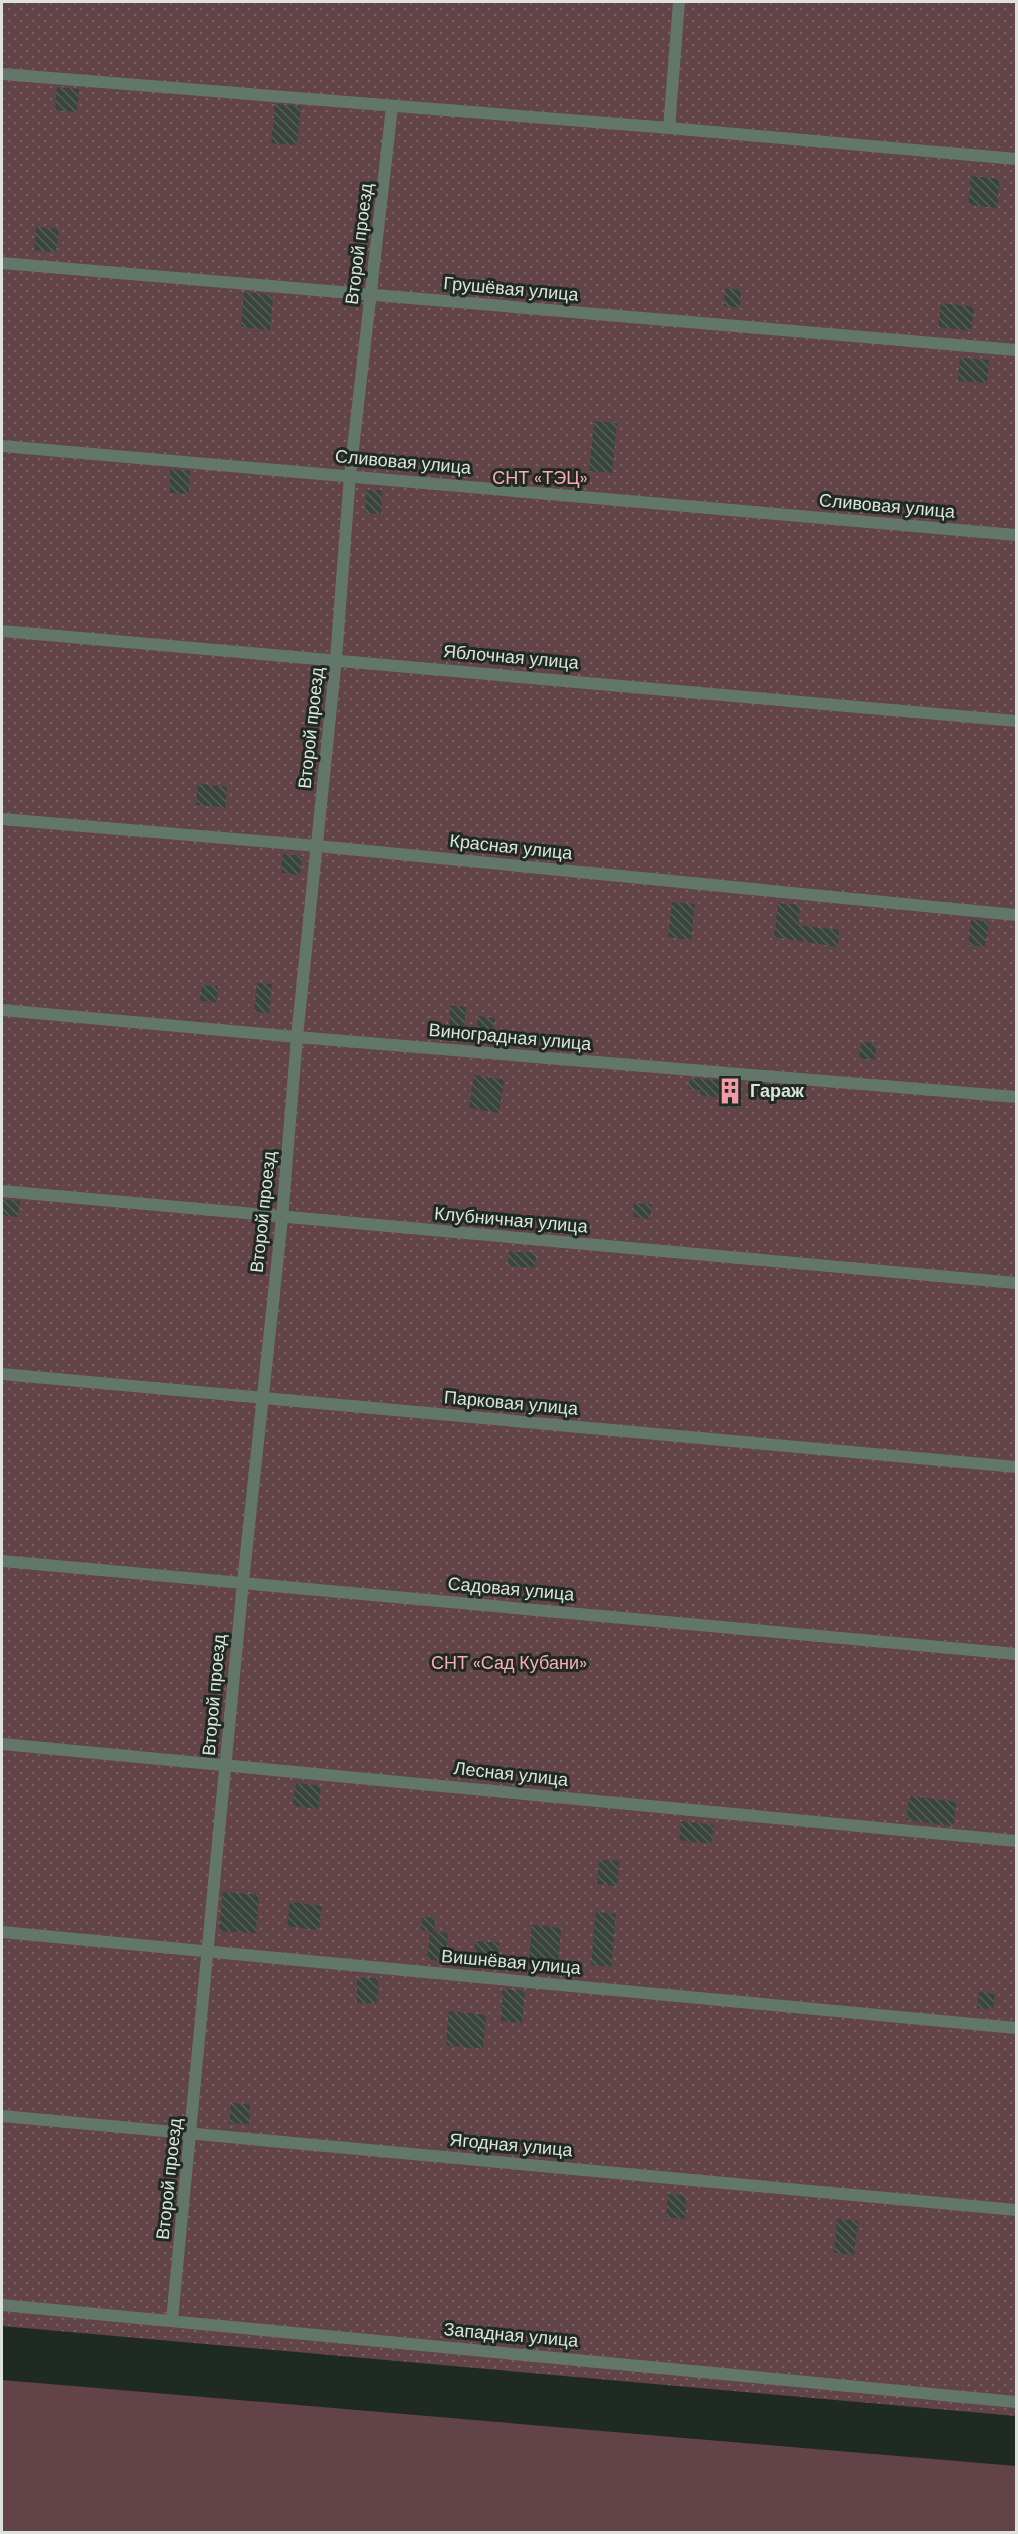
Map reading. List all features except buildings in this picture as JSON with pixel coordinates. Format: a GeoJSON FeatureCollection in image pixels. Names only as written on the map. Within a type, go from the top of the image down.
{"type":"FeatureCollection","features":[{"type":"Feature","properties":{"kind":"street"},"geometry":{"type":"LineString","coordinates":[[669,128],[679,2]]}},
{"type":"Feature","properties":{"kind":"street"},"geometry":{"type":"LineString","coordinates":[[2,74],[669,128],[1017,159]]}},
{"type":"Feature","properties":{"kind":"street","name":"Второй проезд"},"geometry":{"type":"LineString","coordinates":[[172,2320],[192,2133],[261,1398],[282,1218],[297,1037],[318,846],[336,659],[350,475],[392,107]]}},
{"type":"Feature","properties":{"kind":"street","name":"Грушёвая улица"},"geometry":{"type":"LineString","coordinates":[[2,263],[1017,350]]}},
{"type":"Feature","properties":{"kind":"street","name":"Сливовая улица"},"geometry":{"type":"LineString","coordinates":[[2,446],[1017,535]]}},
{"type":"Feature","properties":{"kind":"street","name":"Яблочная улица"},"geometry":{"type":"LineString","coordinates":[[2,631],[1017,721]]}},
{"type":"Feature","properties":{"kind":"street","name":"Красная улица"},"geometry":{"type":"LineString","coordinates":[[2,819],[318,846],[1017,915]]}},
{"type":"Feature","properties":{"kind":"street","name":"Виноградная улица"},"geometry":{"type":"LineString","coordinates":[[2,1010],[1017,1097]]}},
{"type":"Feature","properties":{"kind":"street","name":"Клубничная улица"},"geometry":{"type":"LineString","coordinates":[[2,1191],[1017,1283]]}},
{"type":"Feature","properties":{"kind":"street","name":"Парковая улица"},"geometry":{"type":"LineString","coordinates":[[2,1374],[1017,1467]]}},
{"type":"Feature","properties":{"kind":"street","name":"Садовая улица"},"geometry":{"type":"LineString","coordinates":[[2,1561],[1017,1654]]}},
{"type":"Feature","properties":{"kind":"street","name":"Лесная улица"},"geometry":{"type":"LineString","coordinates":[[2,1744],[1017,1841]]}},
{"type":"Feature","properties":{"kind":"street","name":"Вишнёвая улица"},"geometry":{"type":"LineString","coordinates":[[2,1932],[1017,2028]]}},
{"type":"Feature","properties":{"kind":"street","name":"Ягодная улица"},"geometry":{"type":"LineString","coordinates":[[2,2116],[1017,2210]]}},
{"type":"Feature","properties":{"kind":"street","name":"Западная улица"},"geometry":{"type":"LineString","coordinates":[[2,2305],[1017,2402]]}},
{"type":"Feature","properties":{"kind":"green space"},"geometry":{"type":"Polygon","coordinates":[[[2,2],[1016,2],[1016,2416],[2,2326],[2,2]]]}},
{"type":"Feature","properties":{"kind":"green space"},"geometry":{"type":"Polygon","coordinates":[[[2,2380],[1016,2466],[1016,2532],[2,2532],[2,2380]]]}},
{"type":"Feature","properties":{"kind":"place","name":"Гараж"},"geometry":{"type":"Point","coordinates":[730,1091]}},
{"type":"Feature","properties":{"kind":"park label","name":"СНТ «ТЭЦ»"},"geometry":{"type":"Point","coordinates":[540,478]}},
{"type":"Feature","properties":{"kind":"park label","name":"СНТ «Сад Кубани»"},"geometry":{"type":"Point","coordinates":[509,1663]}}]}
